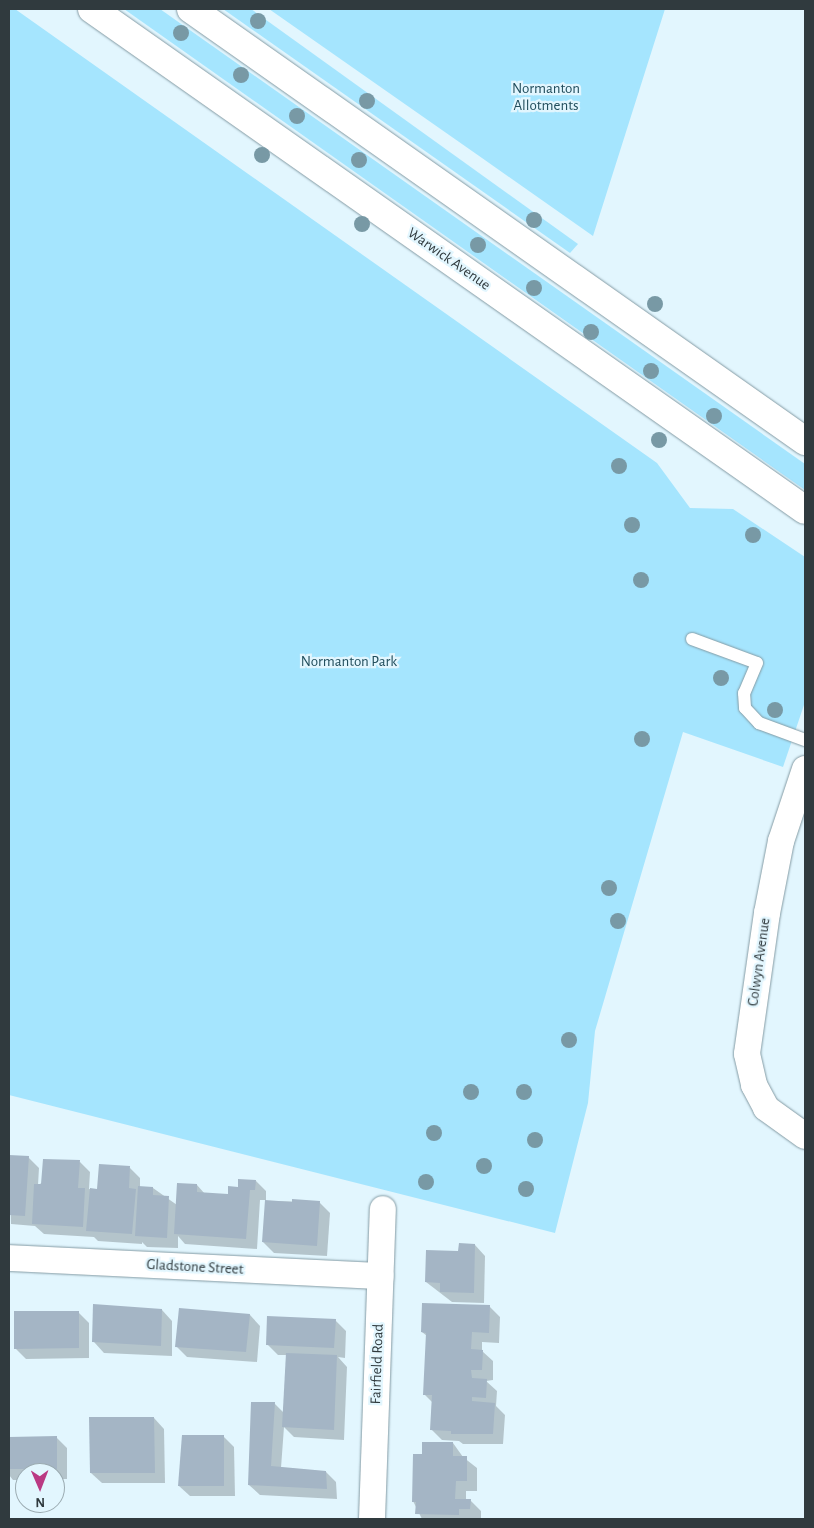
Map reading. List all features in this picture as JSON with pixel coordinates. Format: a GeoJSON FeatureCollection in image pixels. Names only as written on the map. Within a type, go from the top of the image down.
{"type":"FeatureCollection","features":[{"type":"Feature","properties":{"kind":"highway","name":"Warwick Avenue"},"geometry":{"type":"LineString","coordinates":[[92,9],[805,510]]}},
{"type":"Feature","properties":{"kind":"highway"},"geometry":{"type":"LineString","coordinates":[[191,9],[805,441]]}},
{"type":"Feature","properties":{"kind":"street","name":"Colwyn Avenue"},"geometry":{"type":"LineString","coordinates":[[805,769],[781,841],[758,969],[747,1054],[754,1085],[766,1108],[805,1136]]}},
{"type":"Feature","properties":{"kind":"street","name":"Fairfield Road"},"geometry":{"type":"LineString","coordinates":[[372,1519],[382,1209]]}},
{"type":"Feature","properties":{"kind":"street","name":"Gladstone Street"},"geometry":{"type":"LineString","coordinates":[[9,1258],[380,1276]]}},
{"type":"Feature","properties":{"kind":"lane"},"geometry":{"type":"LineString","coordinates":[[692,639],[757,664],[744,693],[744,708],[760,723],[805,740]]}},
{"type":"Feature","properties":{"kind":"green space","name":"Normanton Park"},"geometry":{"type":"Polygon","coordinates":[[[9,9],[15,9],[657,463],[690,508],[733,509],[805,557],[805,702],[783,767],[683,732],[595,1031],[588,1103],[555,1233],[9,1095],[9,9]]]}},
{"type":"Feature","properties":{"kind":"green space"},"geometry":{"type":"Polygon","coordinates":[[[124,9],[160,9],[805,464],[805,490],[124,9]]]}},
{"type":"Feature","properties":{"kind":"green space"},"geometry":{"type":"Polygon","coordinates":[[[223,9],[251,9],[578,244],[570,253],[223,9]]]}},
{"type":"Feature","properties":{"kind":"green space","name":"Normanton Allotments"},"geometry":{"type":"Polygon","coordinates":[[[269,9],[665,9],[593,236],[269,9]]]}},
{"type":"Feature","properties":{"kind":"building"},"geometry":{"type":"Polygon","coordinates":[[[9,1155],[29,1156],[25,1216],[9,1215],[9,1155]]]}},
{"type":"Feature","properties":{"kind":"building"},"geometry":{"type":"Polygon","coordinates":[[[43,1159],[80,1160],[78,1188],[85,1188],[83,1227],[32,1224],[34,1184],[41,1184],[43,1159]]]}},
{"type":"Feature","properties":{"kind":"building"},"geometry":{"type":"Polygon","coordinates":[[[99,1164],[130,1166],[129,1188],[136,1189],[132,1234],[86,1231],[90,1188],[97,1189],[99,1164]]]}},
{"type":"Feature","properties":{"kind":"building"},"geometry":{"type":"Polygon","coordinates":[[[238,1179],[256,1180],[255,1190],[250,1190],[246,1239],[174,1234],[177,1183],[197,1184],[197,1192],[228,1194],[228,1186],[238,1187],[238,1179]]]}},
{"type":"Feature","properties":{"kind":"building"},"geometry":{"type":"Polygon","coordinates":[[[138,1186],[153,1187],[153,1195],[169,1196],[167,1238],[135,1236],[138,1186]]]}},
{"type":"Feature","properties":{"kind":"building"},"geometry":{"type":"Polygon","coordinates":[[[292,1199],[320,1201],[317,1246],[262,1242],[265,1200],[292,1202],[292,1199]]]}},
{"type":"Feature","properties":{"kind":"building"},"geometry":{"type":"Polygon","coordinates":[[[459,1243],[475,1244],[474,1293],[440,1292],[440,1283],[425,1282],[426,1250],[458,1251],[459,1243]]]}},
{"type":"Feature","properties":{"kind":"building"},"geometry":{"type":"Polygon","coordinates":[[[422,1303],[490,1305],[489,1333],[472,1332],[471,1349],[483,1350],[482,1370],[471,1370],[472,1378],[487,1379],[486,1398],[472,1397],[472,1401],[495,1403],[493,1434],[451,1434],[451,1431],[430,1430],[432,1395],[423,1395],[426,1333],[421,1332],[422,1303]]]}},
{"type":"Feature","properties":{"kind":"building"},"geometry":{"type":"Polygon","coordinates":[[[93,1304],[162,1309],[161,1346],[92,1342],[93,1304]]]}},
{"type":"Feature","properties":{"kind":"building"},"geometry":{"type":"Polygon","coordinates":[[[179,1308],[250,1314],[246,1352],[175,1347],[179,1308]]]}},
{"type":"Feature","properties":{"kind":"building"},"geometry":{"type":"Polygon","coordinates":[[[14,1311],[79,1311],[79,1348],[14,1349],[14,1311]]]}},
{"type":"Feature","properties":{"kind":"building"},"geometry":{"type":"Polygon","coordinates":[[[267,1316],[336,1319],[334,1348],[266,1345],[267,1316]]]}},
{"type":"Feature","properties":{"kind":"building"},"geometry":{"type":"Polygon","coordinates":[[[286,1353],[337,1355],[334,1430],[282,1427],[286,1353]]]}},
{"type":"Feature","properties":{"kind":"building"},"geometry":{"type":"Polygon","coordinates":[[[251,1402],[275,1402],[271,1466],[326,1471],[327,1489],[248,1485],[251,1402]]]}},
{"type":"Feature","properties":{"kind":"building"},"geometry":{"type":"Polygon","coordinates":[[[89,1417],[154,1417],[155,1473],[90,1473],[89,1417]]]}},
{"type":"Feature","properties":{"kind":"building"},"geometry":{"type":"Polygon","coordinates":[[[182,1435],[224,1435],[224,1486],[178,1486],[182,1435]]]}},
{"type":"Feature","properties":{"kind":"building"},"geometry":{"type":"Polygon","coordinates":[[[57,1436],[57,1463],[15,1463],[15,1469],[9,1469],[9,1437],[57,1436]]]}},
{"type":"Feature","properties":{"kind":"building"},"geometry":{"type":"Polygon","coordinates":[[[422,1442],[453,1442],[453,1456],[467,1456],[467,1481],[456,1481],[455,1499],[471,1499],[470,1509],[459,1509],[459,1515],[415,1514],[416,1502],[412,1502],[413,1454],[422,1454],[422,1442]]]}}]}
